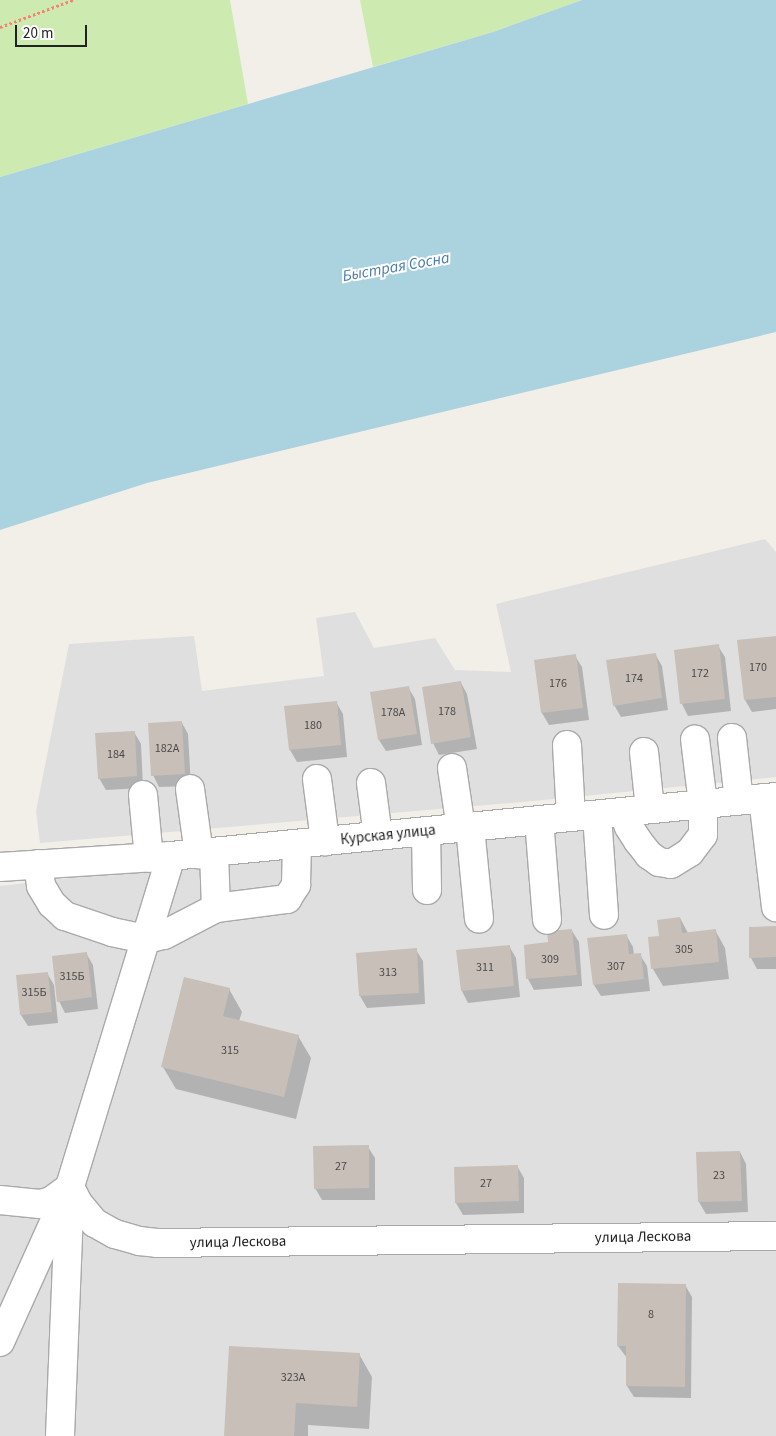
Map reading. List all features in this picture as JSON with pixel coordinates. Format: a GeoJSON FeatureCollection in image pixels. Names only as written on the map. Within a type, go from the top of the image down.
{"type":"FeatureCollection","features":[{"type":"Feature","properties":{"kind":"street"},"geometry":{"type":"LineString","coordinates":[[732,738],[759,799],[776,907]]}},
{"type":"Feature","properties":{"kind":"street"},"geometry":{"type":"LineString","coordinates":[[597,815],[629,826],[649,855],[659,862],[671,864],[690,852],[703,835],[703,804],[695,739]]}},
{"type":"Feature","properties":{"kind":"street"},"geometry":{"type":"LineString","coordinates":[[567,746],[597,815],[604,915]]}},
{"type":"Feature","properties":{"kind":"street"},"geometry":{"type":"LineString","coordinates":[[644,752],[650,809]]}},
{"type":"Feature","properties":{"kind":"street"},"geometry":{"type":"LineString","coordinates":[[452,768],[466,828],[479,919]]}},
{"type":"Feature","properties":{"kind":"street"},"geometry":{"type":"LineString","coordinates":[[317,779],[325,841]]}},
{"type":"Feature","properties":{"kind":"street"},"geometry":{"type":"LineString","coordinates":[[371,783],[378,836]]}},
{"type":"Feature","properties":{"kind":"street"},"geometry":{"type":"LineString","coordinates":[[190,790],[207,853],[216,908]]}},
{"type":"Feature","properties":{"kind":"street"},"geometry":{"type":"LineString","coordinates":[[0,1342],[70,1187],[146,939],[160,857],[143,795]]}},
{"type":"Feature","properties":{"kind":"street","name":"Курская улица"},"geometry":{"type":"LineString","coordinates":[[0,867],[207,853],[759,799]]}},
{"type":"Feature","properties":{"kind":"street"},"geometry":{"type":"LineString","coordinates":[[539,820],[547,920]]}},
{"type":"Feature","properties":{"kind":"street"},"geometry":{"type":"LineString","coordinates":[[426,831],[428,890]]}},
{"type":"Feature","properties":{"kind":"street"},"geometry":{"type":"LineString","coordinates":[[38,864],[41,886],[52,904],[65,916],[112,932],[146,939],[164,935],[216,908],[287,899],[296,885],[297,844]]}},
{"type":"Feature","properties":{"kind":"street"},"geometry":{"type":"LineString","coordinates":[[0,1200],[40,1204],[51,1201],[70,1187]]}},
{"type":"Feature","properties":{"kind":"street"},"geometry":{"type":"LineString","coordinates":[[60,1436],[70,1187]]}},
{"type":"Feature","properties":{"kind":"street","name":"улица Лескова"},"geometry":{"type":"LineString","coordinates":[[70,1187],[78,1203],[95,1223],[115,1234],[139,1242],[776,1236]]}},
{"type":"Feature","properties":{"kind":"path"},"geometry":{"type":"LineString","coordinates":[[0,27],[73,0]]}},
{"type":"Feature","properties":{"kind":"shaded area"},"geometry":{"type":"Polygon","coordinates":[[[765,539],[776,552],[776,777],[523,802],[40,843],[36,811],[69,644],[194,636],[202,691],[324,676],[316,618],[355,612],[374,648],[435,638],[455,670],[511,672],[496,604],[765,539]]]}},
{"type":"Feature","properties":{"kind":"shaded area"},"geometry":{"type":"Polygon","coordinates":[[[776,798],[776,1436],[0,1436],[0,886],[776,798]]]}},
{"type":"Feature","properties":{"kind":"green space"},"geometry":{"type":"Polygon","coordinates":[[[0,0],[230,0],[248,104],[0,177],[0,0]]]}},
{"type":"Feature","properties":{"kind":"green space"},"geometry":{"type":"Polygon","coordinates":[[[360,0],[582,0],[493,32],[373,67],[360,0]]]}},
{"type":"Feature","properties":{"kind":"water","name":"Быстрая Сосна"},"geometry":{"type":"Polygon","coordinates":[[[582,0],[776,0],[776,332],[147,483],[0,530],[0,177],[493,32],[582,0]]]}},
{"type":"Feature","properties":{"kind":"building"},"geometry":{"type":"Polygon","coordinates":[[[776,636],[776,697],[744,700],[737,640],[776,636]]]}},
{"type":"Feature","properties":{"kind":"building"},"geometry":{"type":"Polygon","coordinates":[[[719,644],[725,699],[680,704],[674,650],[719,644]]]}},
{"type":"Feature","properties":{"kind":"building"},"geometry":{"type":"Polygon","coordinates":[[[656,653],[662,698],[613,706],[606,660],[656,653]]]}},
{"type":"Feature","properties":{"kind":"building"},"geometry":{"type":"Polygon","coordinates":[[[576,654],[583,708],[541,713],[534,660],[576,654]]]}},
{"type":"Feature","properties":{"kind":"building"},"geometry":{"type":"Polygon","coordinates":[[[461,681],[471,737],[431,744],[422,687],[461,681]]]}},
{"type":"Feature","properties":{"kind":"building"},"geometry":{"type":"Polygon","coordinates":[[[409,686],[417,734],[378,740],[370,692],[409,686]]]}},
{"type":"Feature","properties":{"kind":"building"},"geometry":{"type":"Polygon","coordinates":[[[337,701],[341,745],[289,750],[284,706],[337,701]]]}},
{"type":"Feature","properties":{"kind":"building"},"geometry":{"type":"Polygon","coordinates":[[[182,721],[185,774],[151,776],[148,723],[182,721]]]}},
{"type":"Feature","properties":{"kind":"building"},"geometry":{"type":"Polygon","coordinates":[[[135,731],[137,776],[98,779],[95,733],[135,731]]]}},
{"type":"Feature","properties":{"kind":"building"},"geometry":{"type":"Polygon","coordinates":[[[680,917],[682,933],[716,929],[719,962],[651,969],[648,937],[659,936],[657,920],[680,917]]]}},
{"type":"Feature","properties":{"kind":"building"},"geometry":{"type":"Polygon","coordinates":[[[776,926],[776,957],[749,958],[749,927],[776,926]]]}},
{"type":"Feature","properties":{"kind":"building"},"geometry":{"type":"Polygon","coordinates":[[[572,929],[577,975],[526,979],[524,945],[548,942],[547,931],[572,929]]]}},
{"type":"Feature","properties":{"kind":"building"},"geometry":{"type":"Polygon","coordinates":[[[627,934],[629,954],[641,953],[644,979],[593,985],[587,938],[627,934]]]}},
{"type":"Feature","properties":{"kind":"building"},"geometry":{"type":"Polygon","coordinates":[[[510,945],[514,986],[461,991],[456,950],[510,945]]]}},
{"type":"Feature","properties":{"kind":"building"},"geometry":{"type":"Polygon","coordinates":[[[417,948],[419,993],[359,996],[356,953],[417,948]]]}},
{"type":"Feature","properties":{"kind":"building"},"geometry":{"type":"Polygon","coordinates":[[[87,952],[92,997],[57,1002],[52,956],[87,952]]]}},
{"type":"Feature","properties":{"kind":"building"},"geometry":{"type":"Polygon","coordinates":[[[48,972],[52,1012],[20,1015],[16,975],[48,972]]]}},
{"type":"Feature","properties":{"kind":"building"},"geometry":{"type":"Polygon","coordinates":[[[184,977],[230,988],[223,1016],[299,1035],[284,1097],[161,1067],[184,977]]]}},
{"type":"Feature","properties":{"kind":"building"},"geometry":{"type":"Polygon","coordinates":[[[369,1145],[369,1188],[314,1189],[313,1146],[369,1145]]]}},
{"type":"Feature","properties":{"kind":"building"},"geometry":{"type":"Polygon","coordinates":[[[740,1151],[742,1201],[698,1202],[696,1152],[740,1151]]]}},
{"type":"Feature","properties":{"kind":"building"},"geometry":{"type":"Polygon","coordinates":[[[518,1165],[519,1201],[455,1203],[454,1167],[518,1165]]]}},
{"type":"Feature","properties":{"kind":"building"},"geometry":{"type":"Polygon","coordinates":[[[618,1283],[686,1284],[685,1387],[626,1386],[626,1346],[617,1346],[618,1283]]]}},
{"type":"Feature","properties":{"kind":"building"},"geometry":{"type":"Polygon","coordinates":[[[229,1346],[360,1353],[357,1407],[296,1403],[294,1436],[224,1436],[229,1346]]]}}]}
